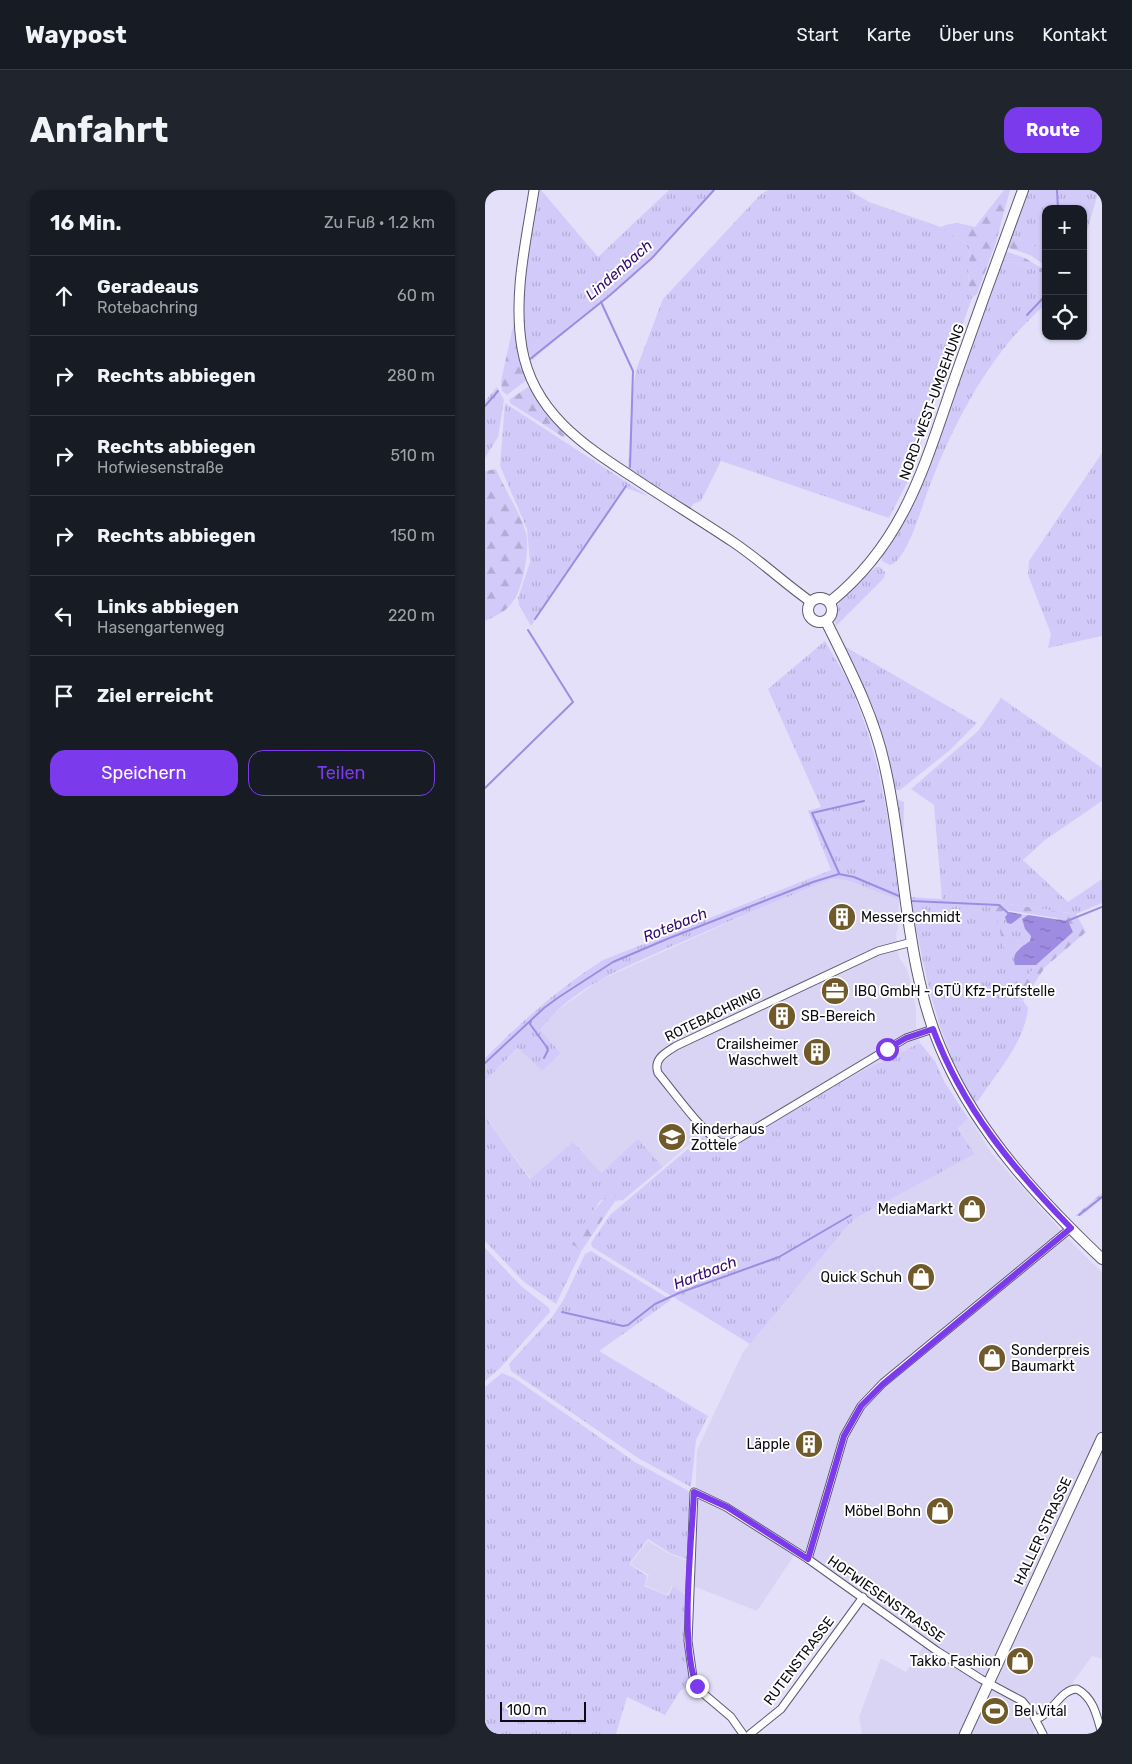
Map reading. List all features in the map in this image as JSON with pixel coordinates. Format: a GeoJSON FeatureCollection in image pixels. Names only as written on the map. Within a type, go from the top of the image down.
{"type":"FeatureCollection","features":[{"type":"Feature","properties":{"kind":"main road","name":"NORD-WEST-UMGEHUNG"},"geometry":{"type":"LineString","coordinates":[[830,602],[875,559],[894,531],[913,496],[1023,190]]}},
{"type":"Feature","properties":{"kind":"main road"},"geometry":{"type":"LineString","coordinates":[[819,598],[830,602],[832,613],[825,621],[819,622],[811,618],[808,610],[811,602],[819,598]]}},
{"type":"Feature","properties":{"kind":"main road"},"geometry":{"type":"LineString","coordinates":[[825,621],[867,706],[877,733],[886,769],[919,981],[933,1029],[953,1074],[986,1130],[1013,1165],[1102,1259]]}},
{"type":"Feature","properties":{"kind":"main road","name":"HALLER STRASSE"},"geometry":{"type":"LineString","coordinates":[[965,1734],[993,1686],[1022,1606],[1102,1438]]}},
{"type":"Feature","properties":{"kind":"main road","name":"HALLER STRASSE"},"geometry":{"type":"LineString","coordinates":[[1011,1636],[1027,1608],[1102,1452]]}},
{"type":"Feature","properties":{"kind":"street"},"geometry":{"type":"LineString","coordinates":[[534,190],[520,282],[518,319],[527,365],[545,403],[562,425],[587,448],[733,543],[811,602]]}},
{"type":"Feature","properties":{"kind":"street","name":"ROTEBACHRING"},"geometry":{"type":"LineString","coordinates":[[912,942],[878,951],[676,1046],[657,1060],[656,1068],[658,1073],[707,1131],[717,1140],[726,1143],[733,1142],[906,1038],[933,1029]]}},
{"type":"Feature","properties":{"kind":"street","name":"HOFWIESENSTRASSE"},"geometry":{"type":"LineString","coordinates":[[1043,1734],[1036,1719],[1023,1701],[993,1686],[937,1651],[808,1559],[844,1436],[861,1406],[883,1384],[1071,1228]]}},
{"type":"Feature","properties":{"kind":"street"},"geometry":{"type":"LineString","coordinates":[[743,1734],[731,1717],[701,1690],[693,1677],[688,1641],[694,1492],[727,1507],[808,1559]]}},
{"type":"Feature","properties":{"kind":"street","name":"RUTENSTRASSE"},"geometry":{"type":"LineString","coordinates":[[750,1734],[781,1709],[863,1597]]}},
{"type":"Feature","properties":{"kind":"street"},"geometry":{"type":"LineString","coordinates":[[1036,1719],[1052,1710],[1067,1692],[1077,1689],[1087,1696],[1093,1706],[1102,1734]]}},
{"type":"Feature","properties":{"kind":"shaded area"},"geometry":{"type":"Polygon","coordinates":[[[831,879],[844,880],[899,900],[898,929],[896,934],[899,957],[907,970],[911,983],[920,1043],[856,1074],[724,1151],[710,1146],[700,1135],[663,1167],[638,1140],[601,1173],[531,1179],[485,1117],[485,1081],[519,1048],[542,1070],[561,1053],[540,1030],[551,1015],[600,980],[831,879]]]}},
{"type":"Feature","properties":{"kind":"shaded area"},"geometry":{"type":"Polygon","coordinates":[[[969,1117],[992,1154],[1076,1247],[1102,1272],[1102,1659],[1092,1656],[1073,1682],[1074,1689],[1041,1718],[1033,1734],[862,1734],[859,1717],[881,1658],[906,1672],[925,1644],[795,1554],[757,1611],[688,1584],[687,1594],[672,1586],[667,1595],[644,1585],[649,1575],[630,1564],[648,1541],[670,1554],[693,1563],[697,1450],[743,1352],[856,1218],[975,1154],[958,1127],[969,1117]]]}},
{"type":"Feature","properties":{"kind":"green space"},"geometry":{"type":"Polygon","coordinates":[[[538,190],[541,190],[598,257],[669,190],[714,190],[662,248],[632,277],[532,360],[526,341],[522,298],[527,253],[538,190]]]}},
{"type":"Feature","properties":{"kind":"green space"},"geometry":{"type":"Polygon","coordinates":[[[768,190],[849,190],[869,202],[941,227],[970,246],[968,284],[972,298],[907,483],[889,518],[721,461],[701,501],[693,504],[690,509],[628,469],[632,396],[636,370],[663,299],[760,195],[768,190]]]}},
{"type":"Feature","properties":{"kind":"green space"},"geometry":{"type":"Polygon","coordinates":[[[1004,190],[1010,190],[996,242],[977,294],[972,298],[968,284],[970,246],[941,227],[962,224],[975,227],[1004,190]]]}},
{"type":"Feature","properties":{"kind":"green space"},"geometry":{"type":"Polygon","coordinates":[[[1026,190],[1099,190],[1087,230],[1087,205],[1042,205],[1042,253],[1033,245],[1010,235],[1026,190]]]}},
{"type":"Feature","properties":{"kind":"green space"},"geometry":{"type":"Polygon","coordinates":[[[1010,235],[1033,245],[1042,253],[1042,263],[1030,255],[1006,247],[1010,235]]]}},
{"type":"Feature","properties":{"kind":"green space"},"geometry":{"type":"Polygon","coordinates":[[[1005,251],[1025,258],[1042,269],[1042,273],[1016,263],[1001,262],[1005,251]]]}},
{"type":"Feature","properties":{"kind":"green space"},"geometry":{"type":"Polygon","coordinates":[[[1001,262],[1016,263],[1042,273],[1042,308],[1007,344],[975,391],[937,467],[907,545],[896,562],[890,565],[882,561],[881,556],[898,532],[917,494],[1001,262]]]}},
{"type":"Feature","properties":{"kind":"green space"},"geometry":{"type":"Polygon","coordinates":[[[514,322],[529,378],[507,395],[502,391],[501,381],[514,322]]]}},
{"type":"Feature","properties":{"kind":"green space"},"geometry":{"type":"Polygon","coordinates":[[[497,387],[504,400],[498,437],[485,458],[485,401],[497,387]]]}},
{"type":"Feature","properties":{"kind":"green space"},"geometry":{"type":"Polygon","coordinates":[[[528,387],[567,434],[563,437],[510,403],[509,400],[528,387]]]}},
{"type":"Feature","properties":{"kind":"green space"},"geometry":{"type":"Polygon","coordinates":[[[505,403],[648,496],[626,488],[531,626],[519,605],[518,598],[530,562],[527,529],[500,466],[505,403]]]}},
{"type":"Feature","properties":{"kind":"green space"},"geometry":{"type":"Polygon","coordinates":[[[1102,453],[1102,636],[1048,648],[1051,634],[1028,575],[1029,561],[1102,453]]]}},
{"type":"Feature","properties":{"kind":"green space"},"geometry":{"type":"Polygon","coordinates":[[[496,469],[523,525],[526,533],[527,549],[525,570],[515,598],[505,610],[485,621],[485,471],[496,469]]]}},
{"type":"Feature","properties":{"kind":"green space"},"geometry":{"type":"Polygon","coordinates":[[[876,567],[880,567],[885,572],[884,578],[836,626],[835,617],[841,600],[854,585],[876,567]]]}},
{"type":"Feature","properties":{"kind":"green space"},"geometry":{"type":"Polygon","coordinates":[[[825,641],[851,688],[871,744],[884,796],[899,900],[845,880],[831,879],[630,965],[609,975],[570,999],[540,1030],[561,1053],[542,1071],[518,1048],[485,1081],[485,1058],[541,1006],[603,960],[831,870],[808,811],[821,807],[768,689],[825,641]]]}},
{"type":"Feature","properties":{"kind":"green space"},"geometry":{"type":"Polygon","coordinates":[[[844,646],[977,723],[950,750],[900,790],[895,790],[879,730],[844,646]]]}},
{"type":"Feature","properties":{"kind":"green space"},"geometry":{"type":"Polygon","coordinates":[[[1001,698],[1102,768],[1102,801],[1045,840],[1023,860],[1068,902],[1102,879],[1102,903],[1076,914],[1000,903],[1002,914],[1004,910],[1009,912],[1006,914],[1022,917],[1021,914],[1028,915],[1022,919],[1025,929],[1031,936],[1030,941],[1017,950],[1015,965],[1036,965],[1022,985],[1011,983],[1014,999],[1023,1001],[1028,1008],[1026,1021],[1009,1057],[978,1101],[974,1102],[950,1054],[941,1028],[926,976],[915,923],[910,897],[942,899],[934,805],[911,789],[978,731],[1001,698]]]}},
{"type":"Feature","properties":{"kind":"green space"},"geometry":{"type":"Polygon","coordinates":[[[897,799],[904,802],[903,846],[897,799]]]}},
{"type":"Feature","properties":{"kind":"green space"},"geometry":{"type":"Polygon","coordinates":[[[1000,903],[1076,914],[1086,932],[1045,967],[1023,1001],[1014,999],[1011,983],[1022,985],[1036,965],[1073,932],[1057,918],[1004,910],[1002,914],[1011,956],[1007,960],[995,911],[1000,903]]]}},
{"type":"Feature","properties":{"kind":"green space"},"geometry":{"type":"Polygon","coordinates":[[[920,1043],[935,1061],[945,1083],[968,1118],[958,1128],[975,1154],[856,1218],[750,1344],[675,1298],[699,1288],[699,1284],[670,1295],[592,1247],[591,1243],[610,1215],[702,1137],[710,1146],[713,1144],[718,1149],[724,1151],[856,1074],[920,1043]]]}},
{"type":"Feature","properties":{"kind":"green space"},"geometry":{"type":"Polygon","coordinates":[[[485,1117],[530,1179],[573,1142],[601,1173],[638,1139],[663,1167],[623,1200],[615,1201],[615,1195],[600,1201],[571,1244],[582,1250],[556,1304],[524,1282],[485,1241],[485,1117]]]}},
{"type":"Feature","properties":{"kind":"green space"},"geometry":{"type":"Polygon","coordinates":[[[609,1193],[615,1195],[615,1201],[582,1250],[571,1244],[586,1220],[609,1193]]]}},
{"type":"Feature","properties":{"kind":"green space"},"geometry":{"type":"Polygon","coordinates":[[[1102,1193],[1102,1199],[1081,1216],[1075,1216],[1102,1193]]]}},
{"type":"Feature","properties":{"kind":"green space"},"geometry":{"type":"Polygon","coordinates":[[[485,1248],[521,1286],[549,1308],[550,1312],[500,1368],[485,1381],[485,1248]]]}},
{"type":"Feature","properties":{"kind":"green space"},"geometry":{"type":"Polygon","coordinates":[[[591,1251],[671,1300],[599,1351],[708,1416],[696,1440],[691,1487],[638,1458],[511,1371],[509,1364],[552,1317],[564,1299],[585,1254],[591,1251]]]}},
{"type":"Feature","properties":{"kind":"green space"},"geometry":{"type":"Polygon","coordinates":[[[699,1284],[699,1288],[675,1298],[670,1295],[699,1284]]]}},
{"type":"Feature","properties":{"kind":"green space"},"geometry":{"type":"Polygon","coordinates":[[[502,1373],[514,1378],[635,1462],[687,1490],[691,1495],[689,1560],[670,1553],[648,1539],[629,1564],[647,1576],[644,1586],[668,1596],[673,1586],[687,1595],[694,1683],[680,1691],[665,1715],[627,1697],[616,1734],[485,1734],[485,1387],[502,1373]]]}},
{"type":"Feature","properties":{"kind":"water"},"geometry":{"type":"Polygon","coordinates":[[[1009,912],[1021,914],[1022,916],[1011,924],[1007,923],[1005,917],[1009,912]]]}},
{"type":"Feature","properties":{"kind":"water"},"geometry":{"type":"Polygon","coordinates":[[[1028,915],[1068,921],[1073,932],[1036,965],[1015,965],[1015,954],[1030,941],[1031,936],[1025,929],[1022,919],[1028,915]]]}},
{"type":"Feature","properties":{"kind":"waterway","name":"Lindenbach"},"geometry":{"type":"LineString","coordinates":[[530,359],[609,296],[652,258],[714,190]]}},
{"type":"Feature","properties":{"kind":"waterway"},"geometry":{"type":"LineString","coordinates":[[1057,190],[1058,205]]}},
{"type":"Feature","properties":{"kind":"waterway"},"geometry":{"type":"LineString","coordinates":[[1027,315],[1042,299]]}},
{"type":"Feature","properties":{"kind":"waterway"},"geometry":{"type":"LineString","coordinates":[[601,302],[633,371],[630,467]]}},
{"type":"Feature","properties":{"kind":"waterway","name":"Lindenbach"},"geometry":{"type":"LineString","coordinates":[[485,406],[498,391]]}},
{"type":"Feature","properties":{"kind":"waterway"},"geometry":{"type":"LineString","coordinates":[[535,619],[626,486]]}},
{"type":"Feature","properties":{"kind":"waterway"},"geometry":{"type":"LineString","coordinates":[[485,788],[573,702],[528,630]]}},
{"type":"Feature","properties":{"kind":"waterway"},"geometry":{"type":"LineString","coordinates":[[839,873],[812,813],[864,801]]}},
{"type":"Feature","properties":{"kind":"waterway","name":"Rotebach"},"geometry":{"type":"LineString","coordinates":[[485,1063],[544,1008],[559,997],[613,962],[667,939],[813,882],[839,874],[854,877],[899,896]]}},
{"type":"Feature","properties":{"kind":"waterway","name":"Rotebach"},"geometry":{"type":"LineString","coordinates":[[912,901],[999,905],[1008,913]]}},
{"type":"Feature","properties":{"kind":"waterway","name":"Rotebach"},"geometry":{"type":"LineString","coordinates":[[1067,921],[1102,907]]}},
{"type":"Feature","properties":{"kind":"waterway"},"geometry":{"type":"LineString","coordinates":[[531,1021],[530,1024],[548,1050],[544,1058]]}},
{"type":"Feature","properties":{"kind":"waterway"},"geometry":{"type":"LineString","coordinates":[[1079,1215],[1102,1197]]}},
{"type":"Feature","properties":{"kind":"waterway","name":"Hartbach"},"geometry":{"type":"LineString","coordinates":[[562,1312],[623,1326],[628,1325],[655,1304],[679,1293],[779,1257],[851,1215]]}},
{"type":"Feature","properties":{"kind":"place","name":"Messerschmidt"},"geometry":{"type":"Point","coordinates":[842,917]}},
{"type":"Feature","properties":{"kind":"place","name":"IBQ GmbH - GTÜ Kfz-Prüfstelle"},"geometry":{"type":"Point","coordinates":[835,991]}},
{"type":"Feature","properties":{"kind":"place","name":"SB-Bereich"},"geometry":{"type":"Point","coordinates":[782,1016]}},
{"type":"Feature","properties":{"kind":"place","name":"Crailsheimer Waschwelt"},"geometry":{"type":"Point","coordinates":[817,1052]}},
{"type":"Feature","properties":{"kind":"place","name":"Kinderhaus Zottele"},"geometry":{"type":"Point","coordinates":[672,1137]}},
{"type":"Feature","properties":{"kind":"place","name":"MediaMarkt"},"geometry":{"type":"Point","coordinates":[972,1209]}},
{"type":"Feature","properties":{"kind":"place","name":"Quick Schuh"},"geometry":{"type":"Point","coordinates":[921,1277]}},
{"type":"Feature","properties":{"kind":"place","name":"Sonderpreis Baumarkt"},"geometry":{"type":"Point","coordinates":[992,1358]}},
{"type":"Feature","properties":{"kind":"place","name":"Läpple"},"geometry":{"type":"Point","coordinates":[809,1444]}},
{"type":"Feature","properties":{"kind":"place","name":"Möbel Bohn"},"geometry":{"type":"Point","coordinates":[940,1511]}},
{"type":"Feature","properties":{"kind":"place","name":"Takko Fashion"},"geometry":{"type":"Point","coordinates":[1020,1661]}},
{"type":"Feature","properties":{"kind":"place","name":"Bel Vital"},"geometry":{"type":"Point","coordinates":[995,1711]}},
{"type":"Feature","properties":{"kind":"route"},"geometry":{"type":"LineString","coordinates":[[697,1686],[693,1677],[688,1641],[694,1492],[727,1507],[808,1559],[844,1436],[861,1406],[883,1384],[1071,1228],[1018,1171],[986,1130],[944,1057],[933,1029],[906,1038],[887,1049]]}}]}
